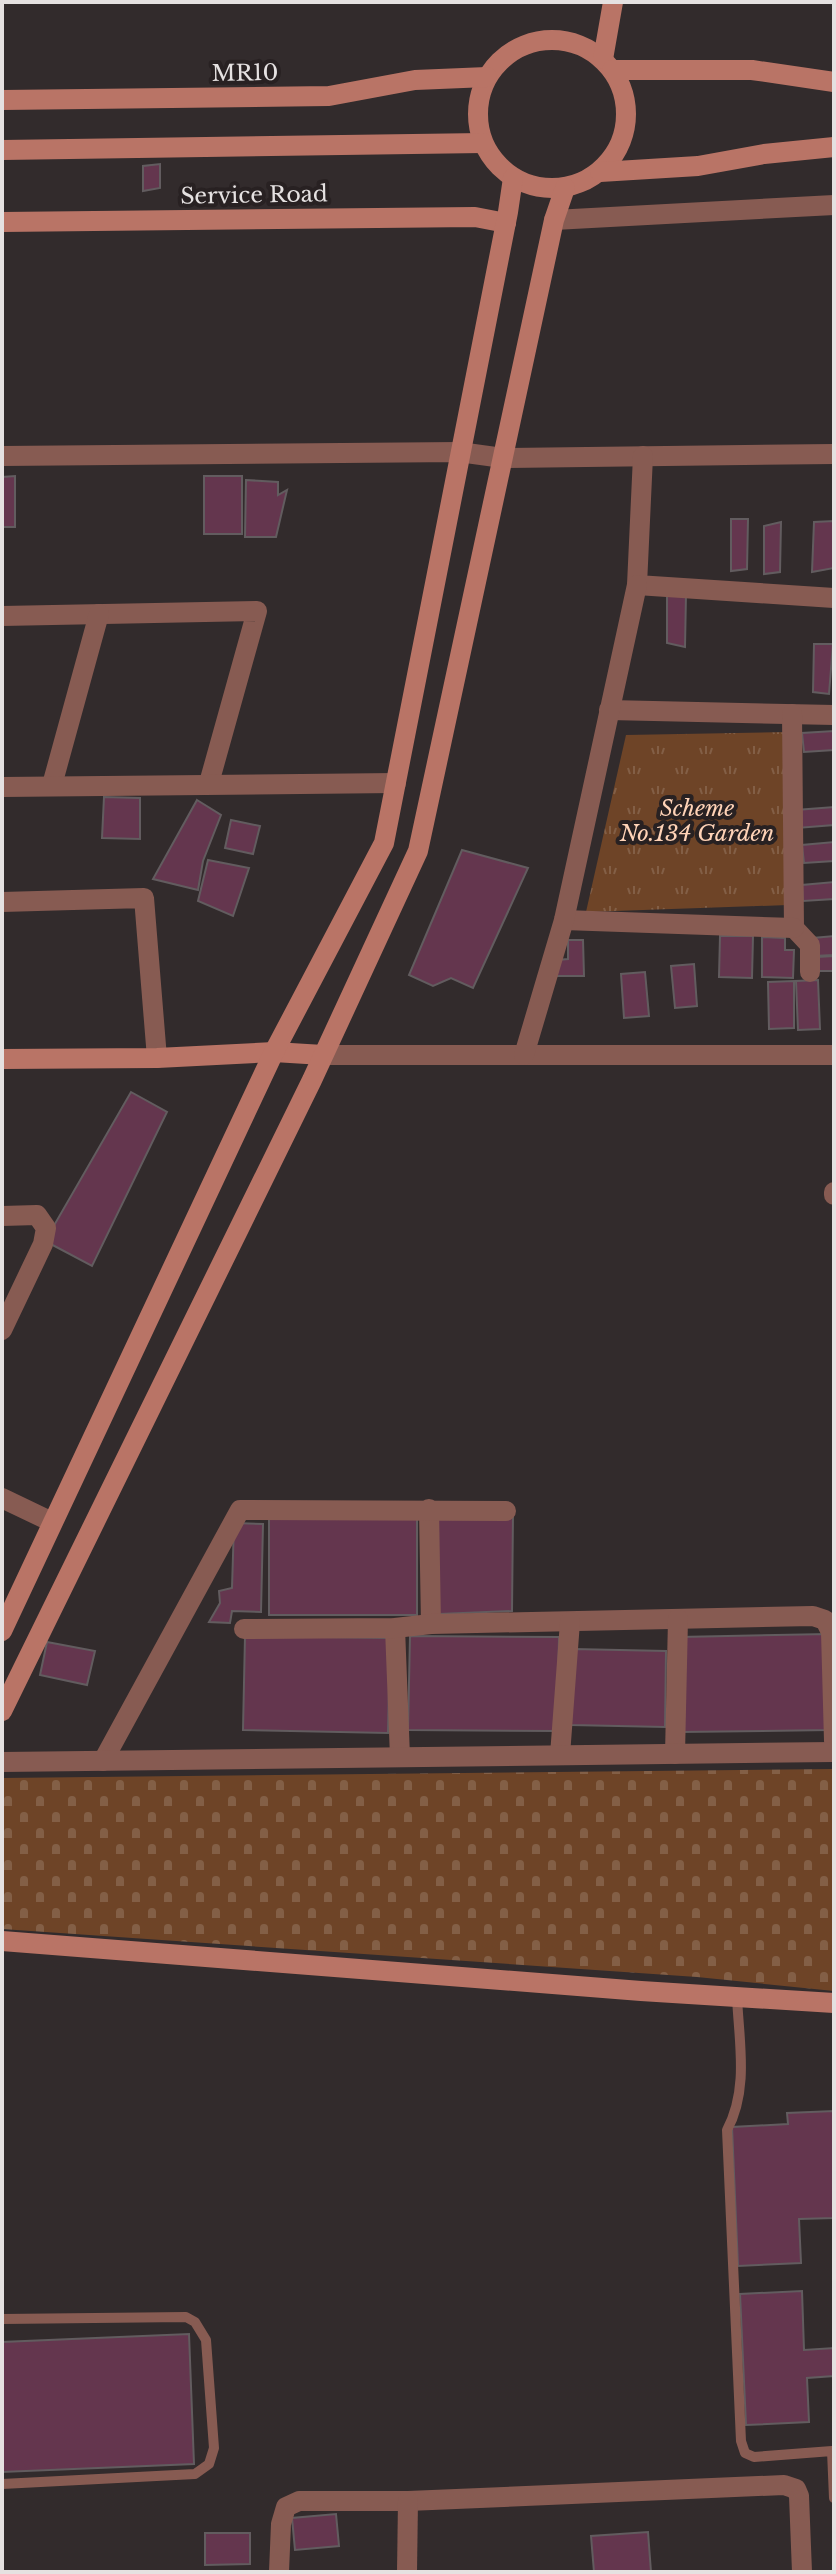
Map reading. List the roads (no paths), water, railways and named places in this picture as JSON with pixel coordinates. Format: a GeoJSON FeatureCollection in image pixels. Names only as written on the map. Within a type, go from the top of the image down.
{"type":"FeatureCollection","features":[{"type":"Feature","properties":{"kind":"street"},"geometry":{"type":"LineString","coordinates":[[608,64],[613,2]]}},
{"type":"Feature","properties":{"kind":"street"},"geometry":{"type":"LineString","coordinates":[[546,40],[570,42],[592,51],[608,64],[625,95],[627,123],[618,150],[600,172],[565,188],[547,189],[513,178],[490,157],[478,127],[480,93],[487,77],[503,58],[523,46],[546,40]]}},
{"type":"Feature","properties":{"kind":"street"},"geometry":{"type":"LineString","coordinates":[[608,64],[752,70],[834,82]]}},
{"type":"Feature","properties":{"kind":"street","name":"MR10"},"geometry":{"type":"LineString","coordinates":[[2,100],[329,96],[415,80],[487,77]]}},
{"type":"Feature","properties":{"kind":"street"},"geometry":{"type":"LineString","coordinates":[[2,150],[483,143]]}},
{"type":"Feature","properties":{"kind":"street"},"geometry":{"type":"LineString","coordinates":[[600,172],[698,166],[764,154],[834,147]]}},
{"type":"Feature","properties":{"kind":"street"},"geometry":{"type":"LineString","coordinates":[[2,1631],[274,1052],[384,843],[513,178]]}},
{"type":"Feature","properties":{"kind":"street"},"geometry":{"type":"LineString","coordinates":[[2,1711],[323,1055],[418,851],[554,220],[565,188]]}},
{"type":"Feature","properties":{"kind":"street"},"geometry":{"type":"LineString","coordinates":[[554,220],[834,205]]}},
{"type":"Feature","properties":{"kind":"street","name":"Service Road"},"geometry":{"type":"LineString","coordinates":[[2,222],[475,217],[506,223]]}},
{"type":"Feature","properties":{"kind":"street"},"geometry":{"type":"LineString","coordinates":[[2,456],[459,452],[503,458],[834,454]]}},
{"type":"Feature","properties":{"kind":"street"},"geometry":{"type":"LineString","coordinates":[[524,1055],[564,920],[637,585],[643,456]]}},
{"type":"Feature","properties":{"kind":"street"},"geometry":{"type":"LineString","coordinates":[[637,585],[834,598]]}},
{"type":"Feature","properties":{"kind":"street"},"geometry":{"type":"LineString","coordinates":[[2,616],[257,611],[209,783]]}},
{"type":"Feature","properties":{"kind":"street"},"geometry":{"type":"LineString","coordinates":[[52,785],[99,614]]}},
{"type":"Feature","properties":{"kind":"street"},"geometry":{"type":"LineString","coordinates":[[609,710],[834,715]]}},
{"type":"Feature","properties":{"kind":"street"},"geometry":{"type":"LineString","coordinates":[[792,714],[794,928],[810,945],[810,972]]}},
{"type":"Feature","properties":{"kind":"street"},"geometry":{"type":"LineString","coordinates":[[2,787],[396,783]]}},
{"type":"Feature","properties":{"kind":"street"},"geometry":{"type":"LineString","coordinates":[[2,902],[144,898],[157,1058]]}},
{"type":"Feature","properties":{"kind":"street"},"geometry":{"type":"LineString","coordinates":[[564,920],[794,928]]}},
{"type":"Feature","properties":{"kind":"street"},"geometry":{"type":"LineString","coordinates":[[2,1059],[157,1058],[274,1052],[323,1055],[834,1055]]}},
{"type":"Feature","properties":{"kind":"street"},"geometry":{"type":"LineString","coordinates":[[2,1216],[37,1215],[46,1228],[43,1244],[2,1330]]}},
{"type":"Feature","properties":{"kind":"street"},"geometry":{"type":"LineString","coordinates":[[2,1498],[52,1522]]}},
{"type":"Feature","properties":{"kind":"street"},"geometry":{"type":"LineString","coordinates":[[429,1509],[431,1624]]}},
{"type":"Feature","properties":{"kind":"street"},"geometry":{"type":"LineString","coordinates":[[103,1761],[240,1510],[506,1511]]}},
{"type":"Feature","properties":{"kind":"street"},"geometry":{"type":"LineString","coordinates":[[244,1629],[395,1628],[431,1624],[813,1616],[825,1620],[831,1632],[834,1741]]}},
{"type":"Feature","properties":{"kind":"street"},"geometry":{"type":"LineString","coordinates":[[675,1754],[678,1619]]}},
{"type":"Feature","properties":{"kind":"street"},"geometry":{"type":"LineString","coordinates":[[560,1755],[570,1622]]}},
{"type":"Feature","properties":{"kind":"street"},"geometry":{"type":"LineString","coordinates":[[395,1628],[400,1757]]}},
{"type":"Feature","properties":{"kind":"street"},"geometry":{"type":"LineString","coordinates":[[2,1762],[834,1752]]}},
{"type":"Feature","properties":{"kind":"street"},"geometry":{"type":"LineString","coordinates":[[2,1941],[834,2003]]}},
{"type":"Feature","properties":{"kind":"street"},"geometry":{"type":"LineString","coordinates":[[279,2572],[281,2524],[286,2507],[299,2501],[408,2501],[784,2485],[796,2489],[799,2496],[802,2572]]}},
{"type":"Feature","properties":{"kind":"street"},"geometry":{"type":"LineString","coordinates":[[407,2572],[408,2501]]}},
{"type":"Feature","properties":{"kind":"lane"},"geometry":{"type":"LineString","coordinates":[[737,1997],[742,2085],[737,2111],[727,2130],[741,2441],[745,2453],[754,2457],[832,2451],[834,2498]]}},
{"type":"Feature","properties":{"kind":"lane"},"geometry":{"type":"LineString","coordinates":[[2,2319],[186,2317],[195,2322],[206,2340],[214,2448],[209,2464],[195,2474],[2,2484]]}},
{"type":"Feature","properties":{"kind":"park label","name":"Scheme No.134 Garden"},"geometry":{"type":"Point","coordinates":[697,820]}}]}
